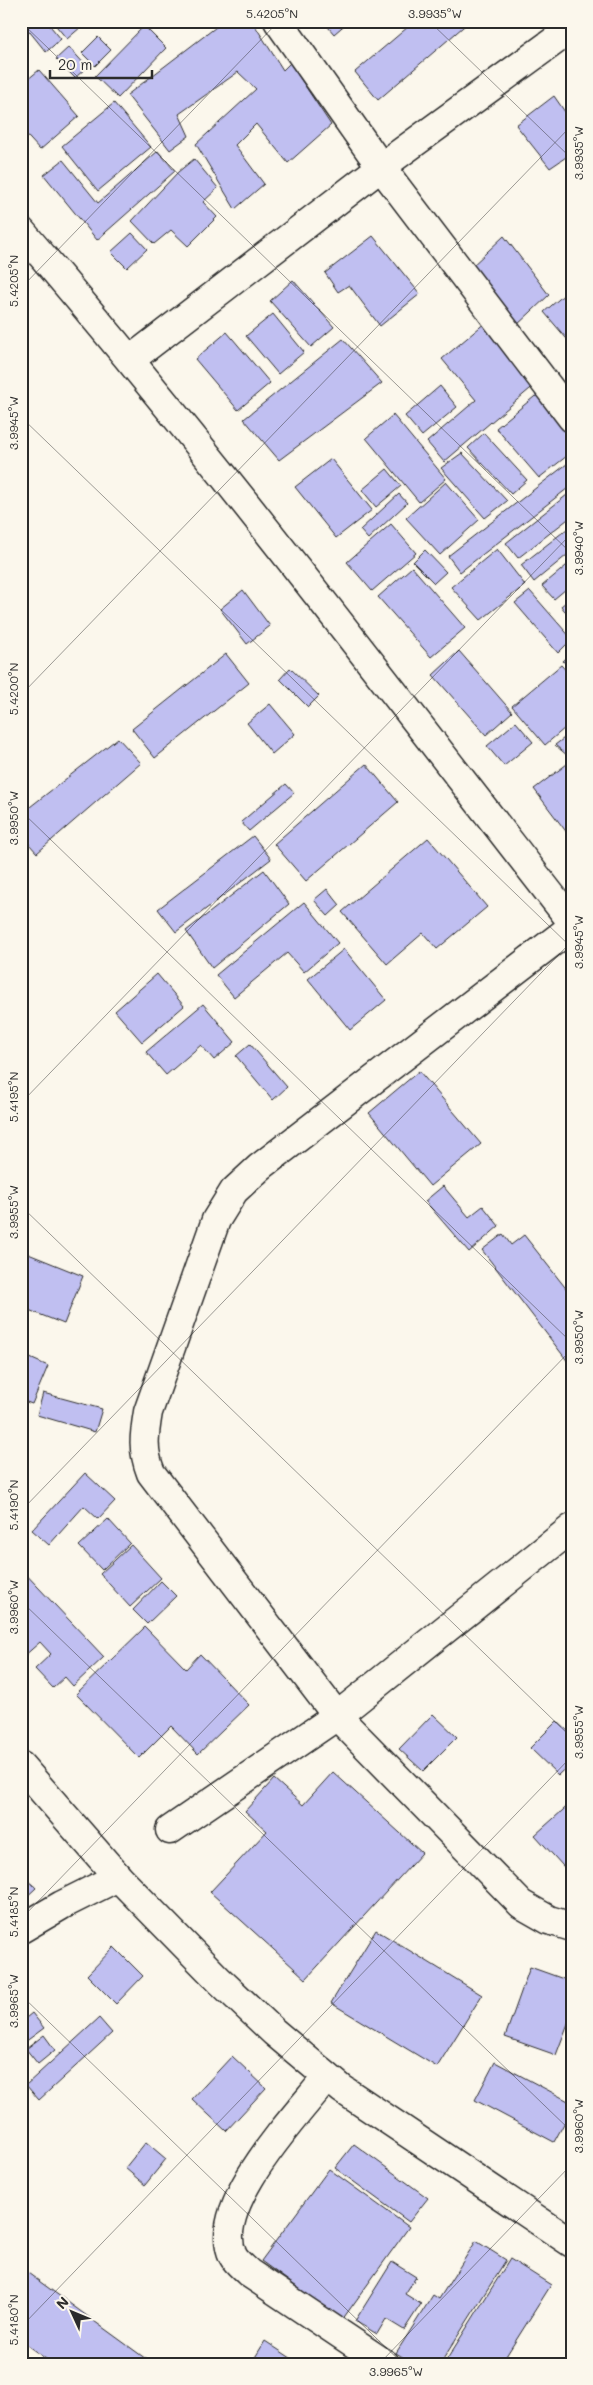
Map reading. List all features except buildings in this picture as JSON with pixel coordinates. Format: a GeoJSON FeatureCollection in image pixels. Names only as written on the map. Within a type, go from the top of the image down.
{"type":"FeatureCollection","features":[{"type":"Feature","properties":{"kind":"street"},"geometry":{"type":"LineString","coordinates":[[278,21],[381,167],[572,418]]}},
{"type":"Feature","properties":{"kind":"street"},"geometry":{"type":"LineString","coordinates":[[130,360],[381,167],[572,28]]}},
{"type":"Feature","properties":{"kind":"street"},"geometry":{"type":"LineString","coordinates":[[26,243],[130,360],[365,655],[572,922]]}},
{"type":"Feature","properties":{"kind":"street"},"geometry":{"type":"LineString","coordinates":[[572,927],[260,1167],[234,1191],[216,1220],[148,1412],[144,1440],[145,1457],[151,1473],[337,1716],[521,1904],[549,1920],[572,1927]]}},
{"type":"Feature","properties":{"kind":"street"},"geometry":{"type":"LineString","coordinates":[[170,1830],[337,1716],[572,1528]]}},
{"type":"Feature","properties":{"kind":"street"},"geometry":{"type":"LineString","coordinates":[[21,1766],[118,1877],[220,1981],[274,2032],[342,2089],[572,2243]]}},
{"type":"Feature","properties":{"kind":"street"},"geometry":{"type":"LineString","coordinates":[[21,1929],[62,1905],[118,1877]]}},
{"type":"Feature","properties":{"kind":"street"},"geometry":{"type":"LineString","coordinates":[[327,2077],[261,2160],[236,2202],[228,2231],[233,2256],[249,2273],[385,2364]]}}]}
